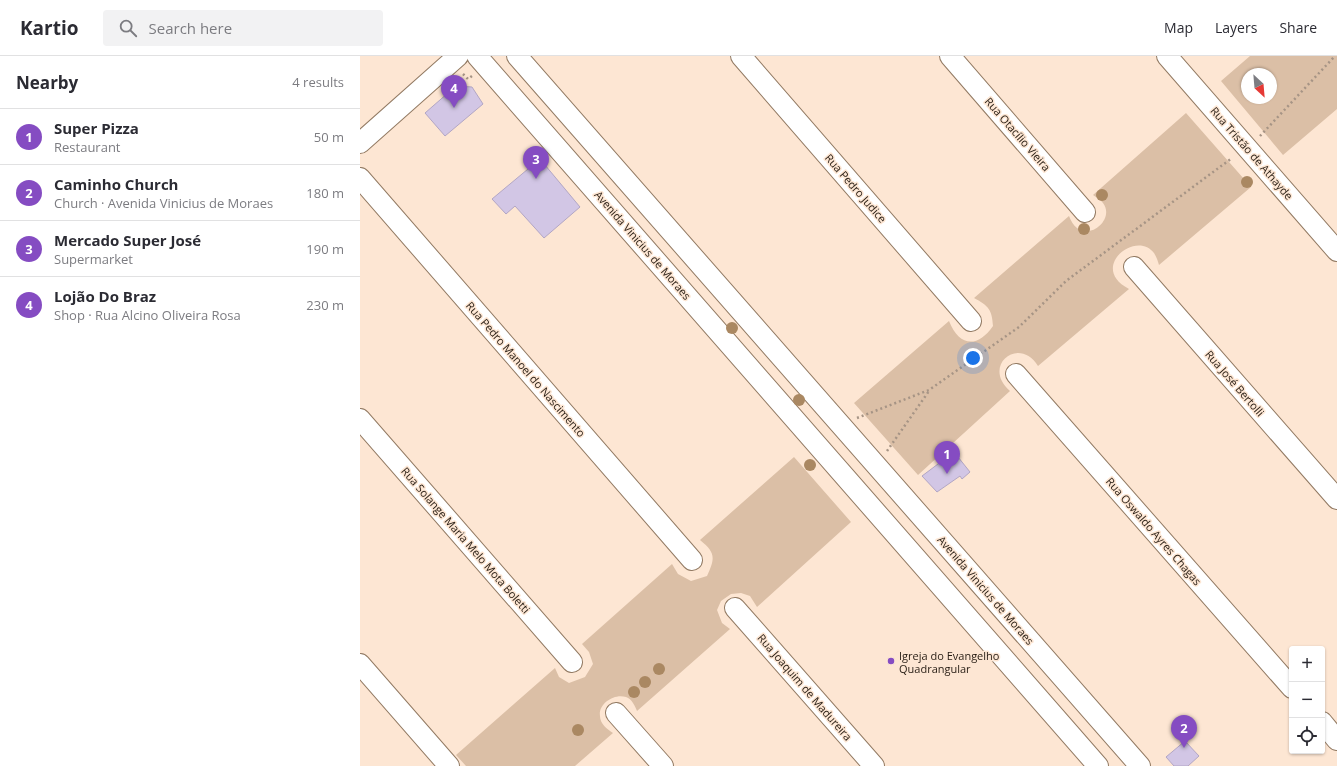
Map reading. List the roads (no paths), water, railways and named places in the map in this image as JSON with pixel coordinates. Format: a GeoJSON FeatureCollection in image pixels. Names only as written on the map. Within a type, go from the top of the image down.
{"type":"FeatureCollection","features":[{"type":"Feature","properties":{"kind":"street"},"geometry":{"type":"LineString","coordinates":[[360,143],[458,56]]}},
{"type":"Feature","properties":{"kind":"street","name":"Avenida Vinicius de Moraes"},"geometry":{"type":"LineString","coordinates":[[478,56],[1098,766]]}},
{"type":"Feature","properties":{"kind":"street","name":"Avenida Vinicius de Moraes"},"geometry":{"type":"LineString","coordinates":[[517,56],[1140,766]]}},
{"type":"Feature","properties":{"kind":"street","name":"Rua Pedro Judice"},"geometry":{"type":"LineString","coordinates":[[741,56],[971,321]]}},
{"type":"Feature","properties":{"kind":"street","name":"Rua Otacílio Vieira"},"geometry":{"type":"LineString","coordinates":[[950,56],[1085,212]]}},
{"type":"Feature","properties":{"kind":"street","name":"Rua Tristão de Athayde"},"geometry":{"type":"LineString","coordinates":[[1167,56],[1337,251]]}},
{"type":"Feature","properties":{"kind":"street","name":"Rua Pedro Manoel do Nascimento"},"geometry":{"type":"LineString","coordinates":[[360,178],[692,560]]}},
{"type":"Feature","properties":{"kind":"street","name":"Rua José Bertolli"},"geometry":{"type":"LineString","coordinates":[[1134,267],[1337,500]]}},
{"type":"Feature","properties":{"kind":"street","name":"Rua Oswaldo Ayres Chagas"},"geometry":{"type":"LineString","coordinates":[[1016,374],[1289,685]]}},
{"type":"Feature","properties":{"kind":"street","name":"Rua Solange Maria Melo Mota Boletti"},"geometry":{"type":"LineString","coordinates":[[360,419],[572,662]]}},
{"type":"Feature","properties":{"kind":"street"},"geometry":{"type":"LineString","coordinates":[[808,433],[836,419]]}},
{"type":"Feature","properties":{"kind":"street","name":"Rua Joaquim de Madureira"},"geometry":{"type":"LineString","coordinates":[[735,608],[874,766]]}},
{"type":"Feature","properties":{"kind":"street"},"geometry":{"type":"LineString","coordinates":[[360,664],[449,766]]}},
{"type":"Feature","properties":{"kind":"street"},"geometry":{"type":"LineString","coordinates":[[616,713],[663,766]]}},
{"type":"Feature","properties":{"kind":"street"},"geometry":{"type":"LineString","coordinates":[[1325,726],[1337,740]]}},
{"type":"Feature","properties":{"kind":"place","name":"Lojão Do Braz"},"geometry":{"type":"Point","coordinates":[454,108]}},
{"type":"Feature","properties":{"kind":"place","name":"Mercado Super José"},"geometry":{"type":"Point","coordinates":[536,179]}},
{"type":"Feature","properties":{"kind":"place","name":"Super Pizza"},"geometry":{"type":"Point","coordinates":[947,474]}},
{"type":"Feature","properties":{"kind":"place","name":"Igreja do Evangelho Quadrangular"},"geometry":{"type":"Point","coordinates":[891,661]}},
{"type":"Feature","properties":{"kind":"place","name":"Caminho Church"},"geometry":{"type":"Point","coordinates":[1184,748]}}]}
